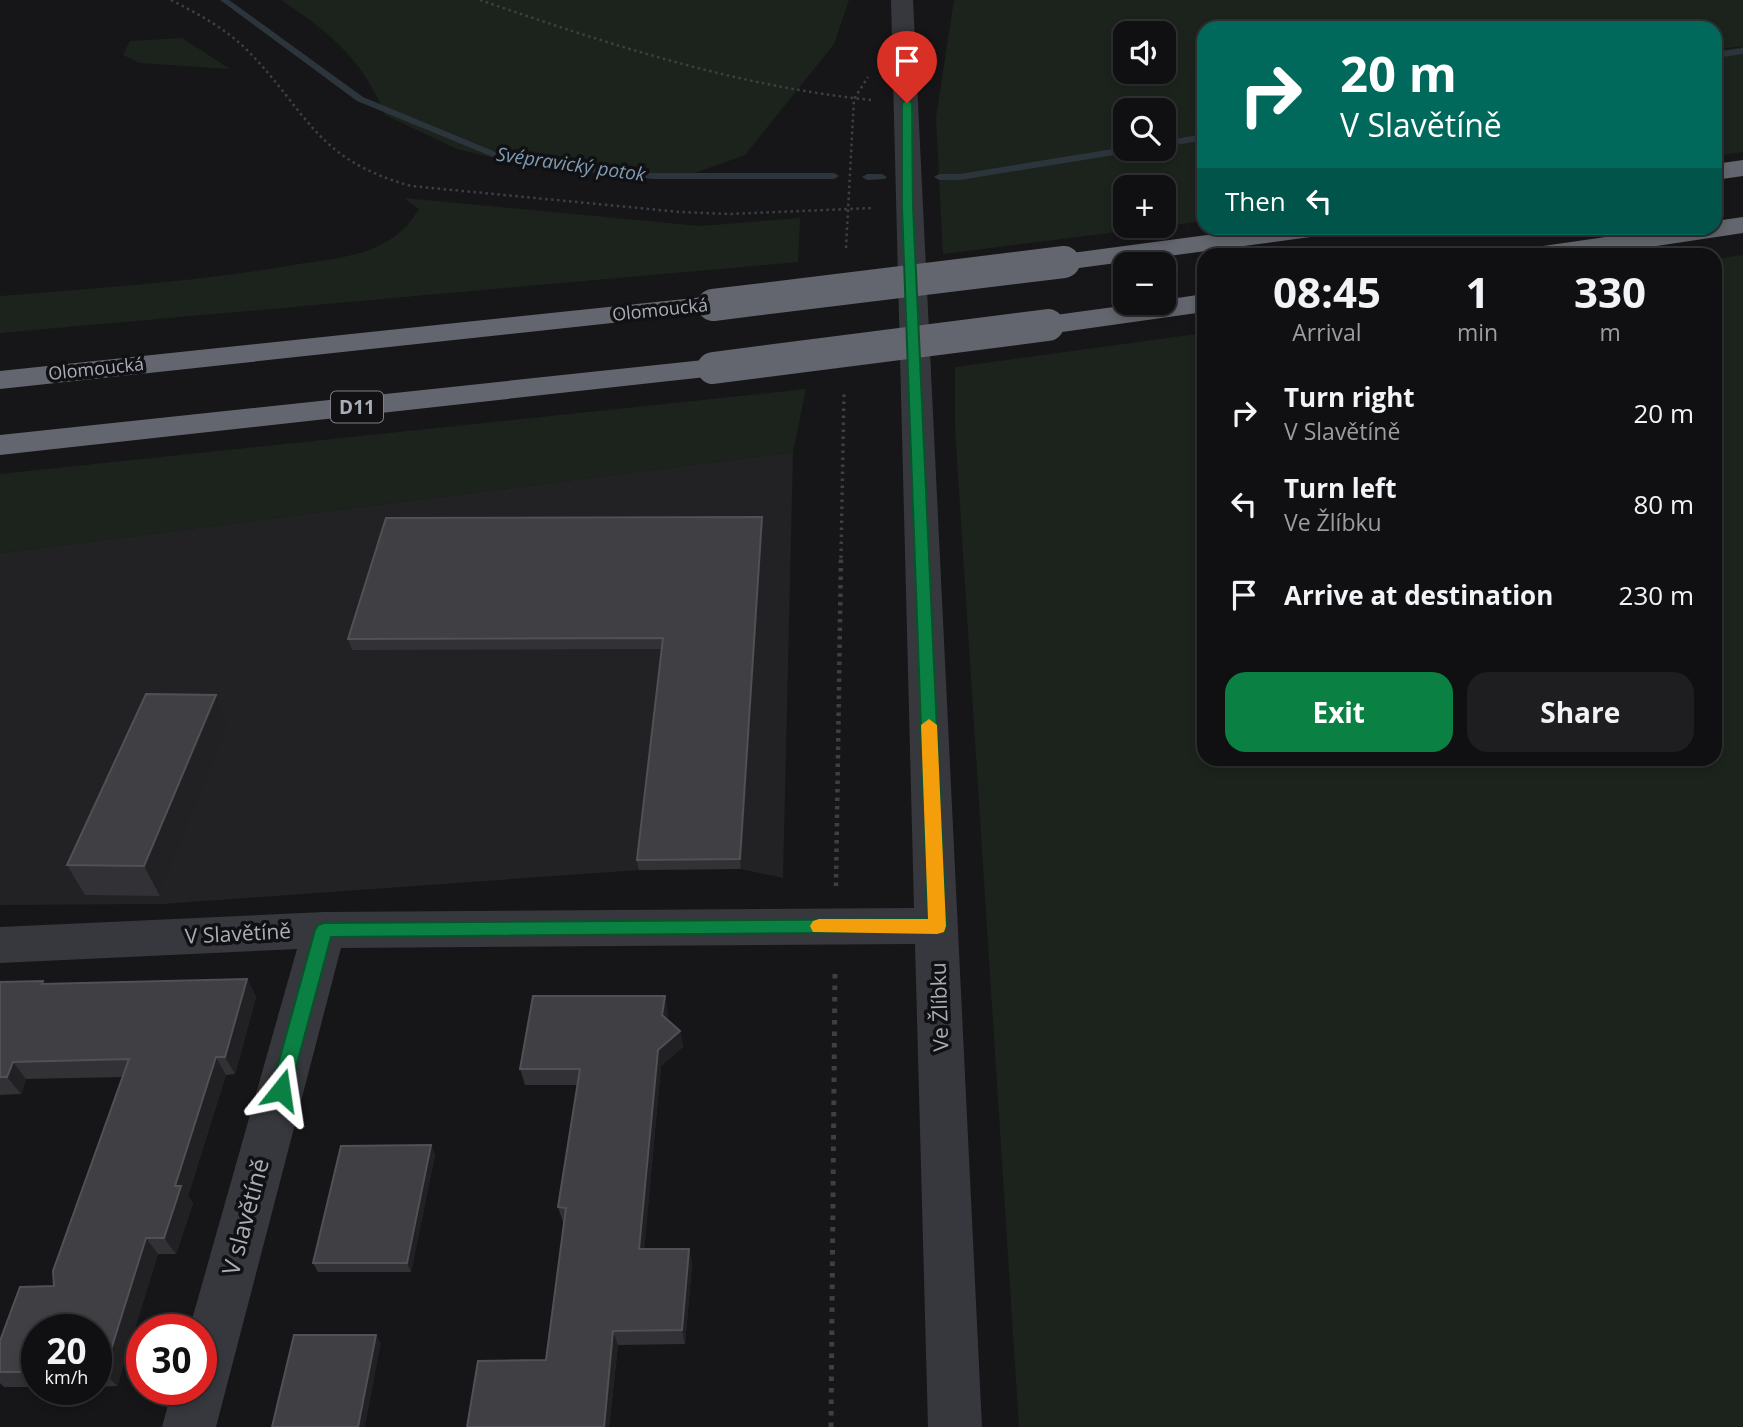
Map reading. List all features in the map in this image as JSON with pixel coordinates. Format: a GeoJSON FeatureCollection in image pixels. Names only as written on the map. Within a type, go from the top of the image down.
{"type":"FeatureCollection","features":[{"type":"Feature","properties":{"kind":"highway"},"geometry":{"type":"LineString","coordinates":[[1722,171],[1743,168]]}},
{"type":"Feature","properties":{"kind":"highway"},"geometry":{"type":"LineString","coordinates":[[1722,228],[1743,225]]}},
{"type":"Feature","properties":{"kind":"highway","name":"Olomoucká"},"geometry":{"type":"LineString","coordinates":[[0,380],[713,305],[1266,235]]}},
{"type":"Feature","properties":{"kind":"highway"},"geometry":{"type":"LineString","coordinates":[[1584,248],[1674,235]]}},
{"type":"Feature","properties":{"kind":"highway","name":"D11"},"geometry":{"type":"LineString","coordinates":[[0,445],[713,368],[1197,304]]}},
{"type":"Feature","properties":{"kind":"street","name":"Ve Žlíbku"},"geometry":{"type":"LineString","coordinates":[[902,0],[955,1427]]}},
{"type":"Feature","properties":{"kind":"street","name":"V Slavětíně"},"geometry":{"type":"LineString","coordinates":[[0,945],[324,930],[937,926]]}},
{"type":"Feature","properties":{"kind":"street","name":"V slavětíně"},"geometry":{"type":"LineString","coordinates":[[217,1323],[324,930]]}},
{"type":"Feature","properties":{"kind":"street"},"geometry":{"type":"LineString","coordinates":[[189,1427],[195,1405]]}},
{"type":"Feature","properties":{"kind":"path"},"geometry":{"type":"LineString","coordinates":[[171,0],[243,46],[309,127],[333,150],[360,170],[385,180],[411,186],[680,212],[730,214],[908,207]]}},
{"type":"Feature","properties":{"kind":"path"},"geometry":{"type":"LineString","coordinates":[[480,0],[636,53],[692,69],[854,99],[907,103]]}},
{"type":"Feature","properties":{"kind":"path"},"geometry":{"type":"LineString","coordinates":[[846,249],[852,130]]}},
{"type":"Feature","properties":{"kind":"path"},"geometry":{"type":"LineString","coordinates":[[831,1427],[844,387]]}},
{"type":"Feature","properties":{"kind":"shaded area"},"geometry":{"type":"Polygon","coordinates":[[[281,0],[849,0],[834,44],[745,155],[692,174],[549,171],[457,149],[385,115],[366,78],[343,49],[315,24],[281,0]]]}},
{"type":"Feature","properties":{"kind":"shaded area"},"geometry":{"type":"Polygon","coordinates":[[[954,0],[1743,0],[1743,46],[1722,49],[1722,21],[1197,21],[1197,222],[1176,225],[1176,175],[1113,175],[1113,233],[943,254],[936,118],[954,0]]]}},
{"type":"Feature","properties":{"kind":"shaded area"},"geometry":{"type":"Polygon","coordinates":[[[182,38],[230,69],[140,63],[123,55],[130,41],[182,38]]]}},
{"type":"Feature","properties":{"kind":"shaded area"},"geometry":{"type":"Polygon","coordinates":[[[1743,47],[1743,152],[1722,155],[1722,50],[1743,47]]]}},
{"type":"Feature","properties":{"kind":"shaded area"},"geometry":{"type":"Polygon","coordinates":[[[404,198],[700,226],[800,218],[798,262],[0,333],[0,296],[216,276],[332,259],[366,251],[395,236],[415,216],[419,209],[404,198]]]}},
{"type":"Feature","properties":{"kind":"shaded area"},"geometry":{"type":"Polygon","coordinates":[[[1743,255],[1743,1427],[1019,1427],[955,428],[955,367],[1197,334],[1197,766],[1722,766],[1722,258],[1743,255]]]}},
{"type":"Feature","properties":{"kind":"shaded area"},"geometry":{"type":"Polygon","coordinates":[[[806,389],[793,452],[0,553],[0,474],[806,389]]]}},
{"type":"Feature","properties":{"kind":"shaded area"},"geometry":{"type":"Polygon","coordinates":[[[793,452],[783,878],[741,869],[639,870],[163,904],[0,905],[0,553],[793,452]]]}},
{"type":"Feature","properties":{"kind":"building"},"geometry":{"type":"Polygon","coordinates":[[[762,517],[740,859],[637,860],[663,638],[348,639],[386,518],[762,517]]]}},
{"type":"Feature","properties":{"kind":"building"},"geometry":{"type":"Polygon","coordinates":[[[146,694],[216,695],[144,866],[67,865],[146,694]]]}},
{"type":"Feature","properties":{"kind":"building"},"geometry":{"type":"Polygon","coordinates":[[[247,979],[225,1057],[216,1057],[175,1186],[181,1186],[164,1238],[146,1238],[112,1346],[112,1314],[21,1314],[21,1372],[0,1372],[0,1341],[20,1287],[54,1286],[53,1271],[129,1059],[13,1062],[7,1077],[0,1077],[0,982],[43,981],[42,984],[247,979]]]}},
{"type":"Feature","properties":{"kind":"building"},"geometry":{"type":"Polygon","coordinates":[[[533,996],[665,996],[662,1015],[680,1031],[658,1050],[639,1249],[689,1249],[682,1330],[613,1331],[604,1427],[467,1427],[478,1361],[546,1360],[566,1208],[558,1207],[580,1069],[520,1069],[533,996]]]}},
{"type":"Feature","properties":{"kind":"building"},"geometry":{"type":"Polygon","coordinates":[[[431,1145],[407,1263],[313,1263],[341,1146],[431,1145]]]}},
{"type":"Feature","properties":{"kind":"building"},"geometry":{"type":"Polygon","coordinates":[[[294,1335],[376,1335],[358,1427],[272,1427],[294,1335]]]}},
{"type":"Feature","properties":{"kind":"waterway","name":"Svépravický potok"},"geometry":{"type":"LineString","coordinates":[[224,0],[360,99],[496,155],[552,165],[653,176],[834,176]]}},
{"type":"Feature","properties":{"kind":"waterway","name":"Svépravický potok"},"geometry":{"type":"LineString","coordinates":[[1722,54],[1743,51]]}},
{"type":"Feature","properties":{"kind":"waterway","name":"Svépravický potok"},"geometry":{"type":"LineString","coordinates":[[1176,142],[1197,138]]}},
{"type":"Feature","properties":{"kind":"waterway","name":"Svépravický potok"},"geometry":{"type":"LineString","coordinates":[[939,177],[960,177],[1113,152]]}},
{"type":"Feature","properties":{"kind":"waterway","name":"Svépravický potok"},"geometry":{"type":"LineString","coordinates":[[867,177],[882,177]]}},
{"type":"Feature","properties":{"kind":"slow traffic"},"geometry":{"type":"LineString","coordinates":[[819,926],[937,926],[929,725]]}},
{"type":"Feature","properties":{"kind":"route"},"geometry":{"type":"LineString","coordinates":[[281,1090],[324,930],[937,926],[908,207],[907,103]]}}]}
